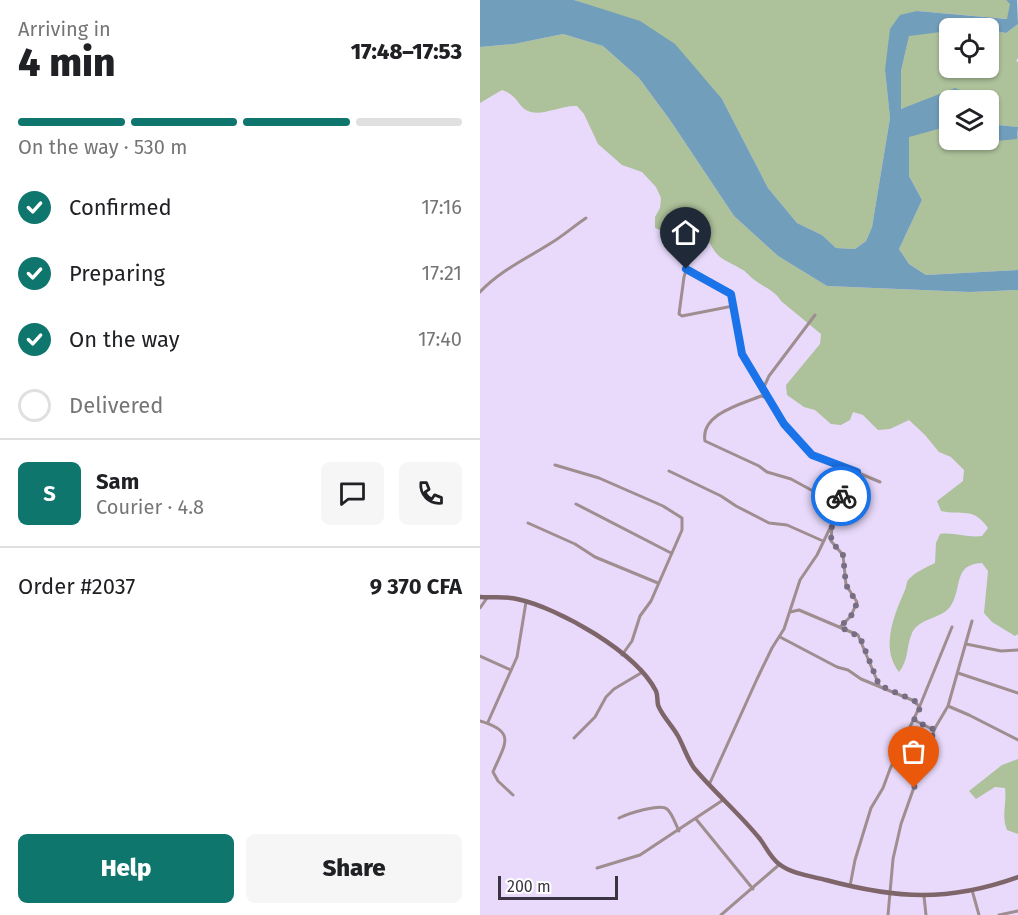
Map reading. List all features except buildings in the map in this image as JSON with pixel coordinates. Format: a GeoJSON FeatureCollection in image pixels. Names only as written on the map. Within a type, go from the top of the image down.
{"type":"FeatureCollection","features":[{"type":"Feature","properties":{"kind":"main road"},"geometry":{"type":"LineString","coordinates":[[480,597],[506,598],[543,608],[580,625],[622,655],[642,673],[657,693],[658,705],[678,736],[687,758],[760,839],[771,856],[797,873],[888,893],[924,896],[945,896],[1018,878]]}},
{"type":"Feature","properties":{"kind":"street"},"geometry":{"type":"LineString","coordinates":[[480,292],[514,264],[550,244],[586,218]]}},
{"type":"Feature","properties":{"kind":"street"},"geometry":{"type":"LineString","coordinates":[[698,232],[686,269],[680,316],[733,306]]}},
{"type":"Feature","properties":{"kind":"street"},"geometry":{"type":"LineString","coordinates":[[686,269],[731,294],[742,354],[784,424],[810,454],[880,482]]}},
{"type":"Feature","properties":{"kind":"street"},"geometry":{"type":"LineString","coordinates":[[763,389],[769,376],[815,315]]}},
{"type":"Feature","properties":{"kind":"street"},"geometry":{"type":"LineString","coordinates":[[768,400],[761,396],[713,419],[707,426],[705,441],[767,472],[791,479],[824,497],[835,512]]}},
{"type":"Feature","properties":{"kind":"street"},"geometry":{"type":"LineString","coordinates":[[555,465],[599,478],[680,516],[683,521],[682,531],[651,601],[640,616],[632,641],[622,655]]}},
{"type":"Feature","properties":{"kind":"street"},"geometry":{"type":"LineString","coordinates":[[669,471],[722,496],[769,523],[787,525],[796,531],[823,541]]}},
{"type":"Feature","properties":{"kind":"street"},"geometry":{"type":"LineString","coordinates":[[840,627],[851,616],[857,603],[846,585],[843,555],[831,541],[832,524],[843,492],[857,472]]}},
{"type":"Feature","properties":{"kind":"street"},"geometry":{"type":"LineString","coordinates":[[576,504],[671,553]]}},
{"type":"Feature","properties":{"kind":"street"},"geometry":{"type":"LineString","coordinates":[[528,523],[575,544],[595,557],[658,583]]}},
{"type":"Feature","properties":{"kind":"street"},"geometry":{"type":"LineString","coordinates":[[709,785],[757,679],[774,644],[780,637],[800,580],[817,555],[832,524]]}},
{"type":"Feature","properties":{"kind":"street"},"geometry":{"type":"LineString","coordinates":[[480,608],[487,598]]}},
{"type":"Feature","properties":{"kind":"street"},"geometry":{"type":"LineString","coordinates":[[488,722],[518,652],[526,602]]}},
{"type":"Feature","properties":{"kind":"street"},"geometry":{"type":"LineString","coordinates":[[790,612],[799,610],[860,637],[879,685]]}},
{"type":"Feature","properties":{"kind":"street"},"geometry":{"type":"LineString","coordinates":[[888,915],[892,859],[901,824],[935,728],[948,706],[972,621]]}},
{"type":"Feature","properties":{"kind":"street"},"geometry":{"type":"LineString","coordinates":[[850,886],[855,860],[871,808],[883,788],[890,768],[920,708],[952,627]]}},
{"type":"Feature","properties":{"kind":"street"},"geometry":{"type":"LineString","coordinates":[[780,637],[829,663],[848,670],[861,679],[917,702],[920,708]]}},
{"type":"Feature","properties":{"kind":"street"},"geometry":{"type":"LineString","coordinates":[[966,645],[1001,651],[1018,650]]}},
{"type":"Feature","properties":{"kind":"street"},"geometry":{"type":"LineString","coordinates":[[480,657],[511,670]]}},
{"type":"Feature","properties":{"kind":"street"},"geometry":{"type":"LineString","coordinates":[[574,738],[595,717],[606,697],[614,689],[642,673]]}},
{"type":"Feature","properties":{"kind":"street"},"geometry":{"type":"LineString","coordinates":[[958,673],[1018,693]]}},
{"type":"Feature","properties":{"kind":"street"},"geometry":{"type":"LineString","coordinates":[[948,706],[1018,740]]}},
{"type":"Feature","properties":{"kind":"street"},"geometry":{"type":"LineString","coordinates":[[914,720],[932,729],[935,728]]}},
{"type":"Feature","properties":{"kind":"street"},"geometry":{"type":"LineString","coordinates":[[480,721],[488,722],[500,729],[505,743],[504,750],[493,770],[513,795]]}},
{"type":"Feature","properties":{"kind":"street"},"geometry":{"type":"LineString","coordinates":[[597,868],[634,859],[723,800]]}},
{"type":"Feature","properties":{"kind":"street"},"geometry":{"type":"LineString","coordinates":[[619,818],[662,807],[668,810],[679,831]]}},
{"type":"Feature","properties":{"kind":"street"},"geometry":{"type":"LineString","coordinates":[[696,819],[753,889]]}},
{"type":"Feature","properties":{"kind":"street"},"geometry":{"type":"LineString","coordinates":[[721,915],[780,864]]}},
{"type":"Feature","properties":{"kind":"street"},"geometry":{"type":"LineString","coordinates":[[972,890],[979,915]]}},
{"type":"Feature","properties":{"kind":"street"},"geometry":{"type":"LineString","coordinates":[[924,896],[926,915]]}},
{"type":"Feature","properties":{"kind":"street"},"geometry":{"type":"LineString","coordinates":[[999,915],[1018,911]]}},
{"type":"Feature","properties":{"kind":"green space"},"geometry":{"type":"Polygon","coordinates":[[[574,0],[1006,0],[1011,4],[1008,19],[917,11],[885,70],[890,118],[872,227],[866,241],[855,249],[836,248],[822,235],[797,223],[768,188],[722,99],[603,11],[574,0]]]}},
{"type":"Feature","properties":{"kind":"green space"},"geometry":{"type":"Polygon","coordinates":[[[1018,24],[1018,58],[1016,61],[1018,62],[1018,127],[999,125],[999,90],[939,90],[939,101],[900,109],[901,71],[909,35],[939,32],[939,78],[999,78],[999,32],[1006,33],[1018,24]]]}},
{"type":"Feature","properties":{"kind":"green space"},"geometry":{"type":"Polygon","coordinates":[[[563,34],[603,46],[639,78],[734,216],[778,256],[827,286],[970,292],[1018,290],[1018,634],[1015,636],[992,622],[984,613],[988,571],[982,563],[973,564],[962,573],[950,607],[915,628],[899,672],[890,653],[891,631],[908,580],[935,563],[936,543],[940,534],[982,536],[988,528],[983,521],[972,514],[941,511],[937,501],[963,481],[964,470],[951,457],[939,452],[909,420],[890,429],[878,430],[863,415],[853,412],[850,420],[841,425],[831,424],[815,410],[804,407],[787,395],[786,385],[820,344],[821,334],[772,291],[719,256],[712,248],[700,224],[689,218],[680,217],[665,232],[655,228],[655,217],[660,208],[661,198],[656,187],[642,172],[622,165],[598,144],[584,114],[577,106],[539,113],[528,111],[512,95],[502,90],[480,103],[480,47],[514,44],[563,34]]]}},
{"type":"Feature","properties":{"kind":"green space"},"geometry":{"type":"Polygon","coordinates":[[[939,128],[939,150],[999,150],[999,141],[1018,135],[1018,270],[926,275],[909,264],[899,249],[922,200],[909,176],[909,136],[939,128]]]}},
{"type":"Feature","properties":{"kind":"green space"},"geometry":{"type":"Polygon","coordinates":[[[1018,759],[1018,834],[1007,830],[1005,825],[1005,788],[995,787],[976,799],[969,791],[1002,765],[1018,759]]]}},
{"type":"Feature","properties":{"kind":"water"},"geometry":{"type":"Polygon","coordinates":[[[480,0],[574,0],[640,21],[675,44],[722,99],[768,188],[797,223],[822,235],[836,248],[855,249],[866,241],[872,227],[890,118],[885,70],[890,29],[900,15],[917,11],[996,18],[939,18],[939,32],[909,36],[901,71],[901,109],[939,94],[939,129],[909,137],[909,176],[922,200],[899,249],[909,264],[926,275],[1018,270],[1018,290],[970,292],[827,286],[778,256],[734,216],[639,78],[603,46],[563,34],[514,44],[480,47],[480,0]]]}},
{"type":"Feature","properties":{"kind":"water"},"geometry":{"type":"Polygon","coordinates":[[[1006,0],[1017,0],[1018,24],[1006,33],[999,32],[999,18],[1007,19],[1010,4],[1006,0]]]}},
{"type":"Feature","properties":{"kind":"water"},"geometry":{"type":"Polygon","coordinates":[[[999,125],[1018,127],[1017,139],[999,141],[999,125]]]}},
{"type":"Feature","properties":{"kind":"way so far"},"geometry":{"type":"LineString","coordinates":[[841,496],[832,524],[831,541],[843,555],[846,585],[857,605],[851,616],[840,627],[860,637],[879,685],[917,702],[920,708],[914,720],[932,729],[935,728],[914,788]]}},
{"type":"Feature","properties":{"kind":"route"},"geometry":{"type":"LineString","coordinates":[[686,269],[731,294],[742,354],[788,430],[812,455],[857,472],[841,496]]}}]}
